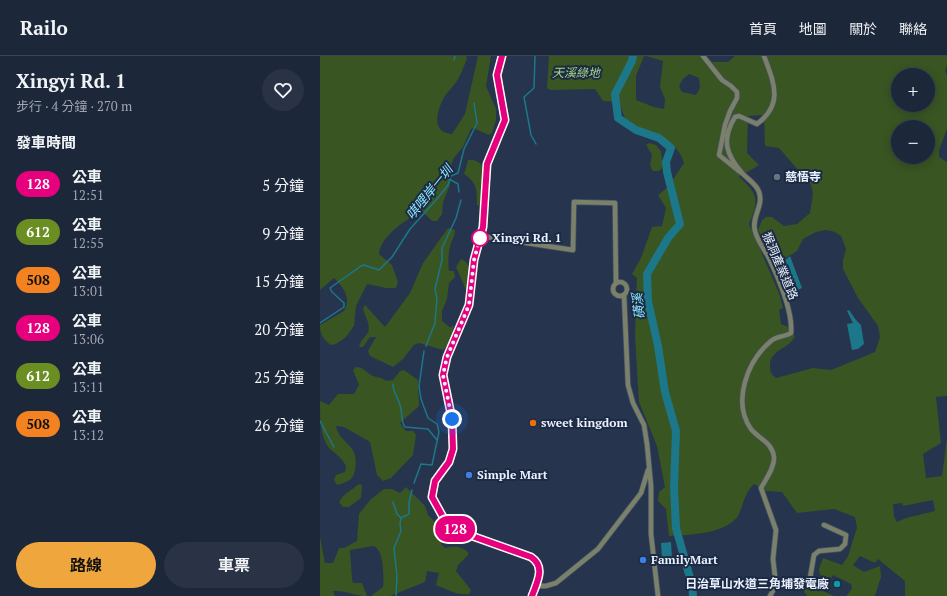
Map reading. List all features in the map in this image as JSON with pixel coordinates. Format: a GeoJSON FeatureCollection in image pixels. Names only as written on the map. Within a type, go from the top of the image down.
{"type":"FeatureCollection","features":[{"type":"Feature","properties":{"kind":"street"},"geometry":{"type":"LineString","coordinates":[[502,56],[497,75],[505,120],[487,164],[484,221],[474,260],[469,305],[447,357],[443,375],[452,419],[453,449],[449,462],[435,481],[432,497],[443,517],[458,531],[531,557],[536,561],[540,572],[532,596]]}},
{"type":"Feature","properties":{"kind":"street"},"geometry":{"type":"LineString","coordinates":[[703,56],[722,80],[737,92],[737,98],[725,125],[718,155],[743,174]]}},
{"type":"Feature","properties":{"kind":"street","name":"猴洞產業道路"},"geometry":{"type":"LineString","coordinates":[[764,56],[773,79],[775,94],[774,103],[767,116],[757,124],[739,116],[735,117],[729,130],[726,144],[727,152],[743,174],[759,191],[761,200],[753,224],[755,233],[769,258],[784,297],[792,326],[791,333],[772,340],[756,359],[745,381],[742,404],[745,420],[753,431],[770,446],[774,455],[774,461],[761,488],[776,530],[773,540],[773,559],[776,584]]}},
{"type":"Feature","properties":{"kind":"street"},"geometry":{"type":"LineString","coordinates":[[481,236],[573,250],[574,202],[615,203],[615,274],[619,283]]}},
{"type":"Feature","properties":{"kind":"street"},"geometry":{"type":"LineString","coordinates":[[619,283],[625,284],[627,289],[622,295]]}},
{"type":"Feature","properties":{"kind":"street"},"geometry":{"type":"LineString","coordinates":[[619,283],[613,290],[615,294],[622,295]]}},
{"type":"Feature","properties":{"kind":"street"},"geometry":{"type":"LineString","coordinates":[[622,295],[625,302],[628,385],[632,403],[644,425],[649,466],[651,486],[651,534],[658,596]]}},
{"type":"Feature","properties":{"kind":"street"},"geometry":{"type":"LineString","coordinates":[[536,586],[546,586],[556,583],[598,549],[641,493],[649,466]]}},
{"type":"Feature","properties":{"kind":"street"},"geometry":{"type":"LineString","coordinates":[[770,596],[776,584],[809,584],[814,555],[819,551],[840,549],[845,544],[846,535],[824,525]]}},
{"type":"Feature","properties":{"kind":"green space"},"geometry":{"type":"Polygon","coordinates":[[[320,56],[466,56],[467,59],[461,74],[442,101],[438,113],[437,120],[440,129],[445,133],[452,134],[465,114],[478,56],[491,56],[486,86],[496,109],[496,120],[492,133],[489,135],[473,128],[471,129],[463,147],[453,159],[450,185],[443,202],[442,214],[437,221],[432,221],[422,211],[395,229],[384,241],[379,254],[392,265],[398,282],[396,288],[386,288],[367,284],[356,306],[354,326],[346,337],[336,344],[331,345],[322,336],[320,325],[344,311],[347,297],[343,289],[334,278],[320,290],[320,56]]]}},
{"type":"Feature","properties":{"kind":"green space","name":"天溪綠地"},"geometry":{"type":"Polygon","coordinates":[[[549,56],[644,56],[636,76],[636,100],[664,109],[665,99],[660,87],[663,61],[646,56],[701,56],[713,62],[728,62],[735,56],[947,56],[947,66],[945,70],[947,76],[947,129],[939,150],[939,157],[947,162],[947,396],[936,397],[941,443],[923,454],[926,478],[942,476],[947,438],[947,596],[905,596],[905,581],[878,559],[875,563],[860,556],[853,565],[864,572],[880,566],[881,577],[875,596],[846,596],[852,589],[851,584],[833,575],[831,578],[820,575],[819,569],[823,558],[842,565],[848,556],[857,528],[855,517],[834,509],[797,513],[782,492],[766,491],[754,484],[747,494],[739,514],[734,521],[727,526],[697,534],[669,536],[666,509],[658,501],[659,492],[665,487],[657,446],[639,402],[635,337],[637,278],[632,274],[641,258],[652,227],[662,226],[666,208],[658,195],[668,187],[684,163],[680,154],[674,147],[659,138],[635,128],[628,122],[619,102],[603,101],[595,89],[550,90],[547,88],[549,56]],[[689,74],[683,79],[679,86],[682,92],[696,95],[700,88],[699,78],[689,74]],[[764,115],[748,116],[747,153],[759,165],[739,177],[754,193],[756,204],[749,224],[779,293],[783,308],[779,310],[781,324],[788,327],[795,336],[792,341],[773,357],[770,370],[773,376],[776,378],[813,368],[831,370],[875,352],[880,337],[878,326],[858,298],[843,269],[843,260],[846,249],[841,236],[835,232],[826,230],[816,232],[803,239],[797,251],[776,264],[758,230],[762,220],[766,217],[772,217],[784,226],[797,224],[810,213],[813,194],[811,185],[779,148],[765,146],[764,115]],[[933,500],[903,506],[902,503],[893,504],[894,517],[897,522],[906,518],[935,511],[933,500]]]}},
{"type":"Feature","properties":{"kind":"green space"},"geometry":{"type":"Polygon","coordinates":[[[649,143],[656,145],[661,151],[663,167],[659,171],[653,171],[650,166],[652,155],[646,145],[649,143]]]}},
{"type":"Feature","properties":{"kind":"green space"},"geometry":{"type":"Polygon","coordinates":[[[468,160],[477,161],[483,167],[483,195],[480,206],[477,205],[474,184],[464,174],[468,160]]]}},
{"type":"Feature","properties":{"kind":"green space"},"geometry":{"type":"Polygon","coordinates":[[[448,228],[455,230],[449,250],[448,262],[449,271],[454,271],[455,277],[449,283],[447,299],[442,311],[442,321],[451,328],[453,325],[453,332],[449,342],[443,350],[419,343],[414,345],[403,359],[393,367],[370,356],[368,351],[376,337],[370,337],[363,347],[359,347],[369,328],[363,309],[365,305],[385,327],[410,293],[423,263],[448,228]]]}},
{"type":"Feature","properties":{"kind":"green space"},"geometry":{"type":"Polygon","coordinates":[[[461,259],[468,264],[470,272],[468,289],[466,290],[456,267],[461,259]]]}},
{"type":"Feature","properties":{"kind":"green space"},"geometry":{"type":"Polygon","coordinates":[[[356,367],[362,368],[371,375],[382,378],[386,381],[393,380],[400,371],[404,370],[418,380],[419,406],[400,423],[406,431],[413,431],[416,435],[413,455],[391,478],[383,481],[377,475],[370,442],[344,427],[336,426],[341,437],[355,454],[356,461],[353,477],[347,482],[337,485],[334,480],[336,475],[345,472],[346,466],[341,458],[329,448],[322,433],[320,401],[329,405],[338,394],[354,394],[359,385],[353,370],[356,367]]]}},
{"type":"Feature","properties":{"kind":"green space"},"geometry":{"type":"Polygon","coordinates":[[[359,484],[362,485],[361,498],[349,507],[343,507],[339,502],[343,496],[359,484]]]}},
{"type":"Feature","properties":{"kind":"green space"},"geometry":{"type":"Polygon","coordinates":[[[406,487],[425,506],[428,515],[446,533],[441,544],[445,548],[457,547],[468,552],[468,555],[458,565],[456,571],[471,590],[469,594],[456,593],[436,585],[439,573],[427,571],[425,582],[390,596],[371,596],[383,587],[381,557],[377,548],[373,546],[350,550],[353,583],[362,583],[367,596],[333,591],[335,596],[320,596],[320,537],[325,563],[333,563],[339,548],[344,548],[357,541],[359,514],[370,500],[384,489],[392,489],[400,493],[406,487]]]}},
{"type":"Feature","properties":{"kind":"green space"},"geometry":{"type":"Polygon","coordinates":[[[804,588],[819,589],[834,596],[807,596],[803,590],[804,588]]]}},
{"type":"Feature","properties":{"kind":"shaded area"},"geometry":{"type":"Polygon","coordinates":[[[790,256],[802,288],[788,294],[779,266],[790,256]]]}},
{"type":"Feature","properties":{"kind":"shaded area"},"geometry":{"type":"Polygon","coordinates":[[[849,310],[861,325],[864,344],[858,349],[852,350],[847,324],[853,323],[847,311],[849,310]]]}},
{"type":"Feature","properties":{"kind":"shaded area"},"geometry":{"type":"Polygon","coordinates":[[[671,542],[672,558],[662,559],[661,543],[671,542]]]}},
{"type":"Feature","properties":{"kind":"waterway"},"geometry":{"type":"LineString","coordinates":[[454,60],[455,56]]}},
{"type":"Feature","properties":{"kind":"waterway"},"geometry":{"type":"LineString","coordinates":[[535,56],[534,88],[524,97],[531,135],[536,144]]}},
{"type":"Feature","properties":{"kind":"waterway","name":"磺溪"},"geometry":{"type":"LineString","coordinates":[[633,56],[632,61],[615,94],[618,118],[636,130],[659,138],[671,148],[666,162],[667,172],[680,224],[668,238],[647,274],[648,301],[658,346],[665,392],[676,431],[674,487],[676,528],[692,585],[693,596]]}},
{"type":"Feature","properties":{"kind":"waterway","name":"唭哩岸一圳"},"geometry":{"type":"LineString","coordinates":[[320,323],[344,307],[344,303],[332,292],[330,288],[361,266],[364,265],[379,270],[392,257],[410,229],[448,185],[451,176],[458,173],[464,149],[477,123],[474,103]]}},
{"type":"Feature","properties":{"kind":"waterway"},"geometry":{"type":"LineString","coordinates":[[449,179],[458,184],[459,192]]}},
{"type":"Feature","properties":{"kind":"waterway"},"geometry":{"type":"LineString","coordinates":[[426,346],[435,323],[437,298],[435,289],[442,260],[442,248],[456,218],[461,200]]}},
{"type":"Feature","properties":{"kind":"waterway"},"geometry":{"type":"LineString","coordinates":[[414,483],[421,464],[432,465],[439,432],[437,424],[428,418],[421,399],[419,386],[424,351]]}},
{"type":"Feature","properties":{"kind":"waterway"},"geometry":{"type":"LineString","coordinates":[[393,384],[401,408],[405,427],[428,429],[437,440]]}},
{"type":"Feature","properties":{"kind":"waterway"},"geometry":{"type":"LineString","coordinates":[[320,421],[334,447]]}},
{"type":"Feature","properties":{"kind":"waterway"},"geometry":{"type":"LineString","coordinates":[[396,596],[397,576],[394,548],[401,531],[401,518],[409,514],[409,503],[412,490]]}},
{"type":"Feature","properties":{"kind":"waterway"},"geometry":{"type":"LineString","coordinates":[[393,502],[397,514],[401,518]]}},
{"type":"Feature","properties":{"kind":"bus line","name":"128"},"geometry":{"type":"LineString","coordinates":[[502,56],[497,75],[505,120],[487,164],[483,227],[474,260],[471,298],[447,357],[443,375],[444,388],[449,402],[452,419],[454,436],[453,449],[449,462],[435,481],[432,488],[432,497],[443,517],[458,531],[531,557],[536,561],[540,572],[532,596]]}},
{"type":"Feature","properties":{"kind":"place","name":"慈悟寺"},"geometry":{"type":"Point","coordinates":[777,177]}},
{"type":"Feature","properties":{"kind":"place","name":"Xingyi Rd. 1"},"geometry":{"type":"Point","coordinates":[480,238]}},
{"type":"Feature","properties":{"kind":"place","name":"sweet kingdom"},"geometry":{"type":"Point","coordinates":[533,423]}},
{"type":"Feature","properties":{"kind":"place","name":"Simple Mart"},"geometry":{"type":"Point","coordinates":[469,475]}},
{"type":"Feature","properties":{"kind":"place","name":"FamilyMart"},"geometry":{"type":"Point","coordinates":[643,560]}},
{"type":"Feature","properties":{"kind":"place","name":"日治草山水道三角埔發電廠"},"geometry":{"type":"Point","coordinates":[837,584]}},
{"type":"Feature","properties":{"kind":"route"},"geometry":{"type":"LineString","coordinates":[[452,419],[449,402],[444,388],[443,375],[447,357],[471,298],[474,260],[480,238]]}}]}
